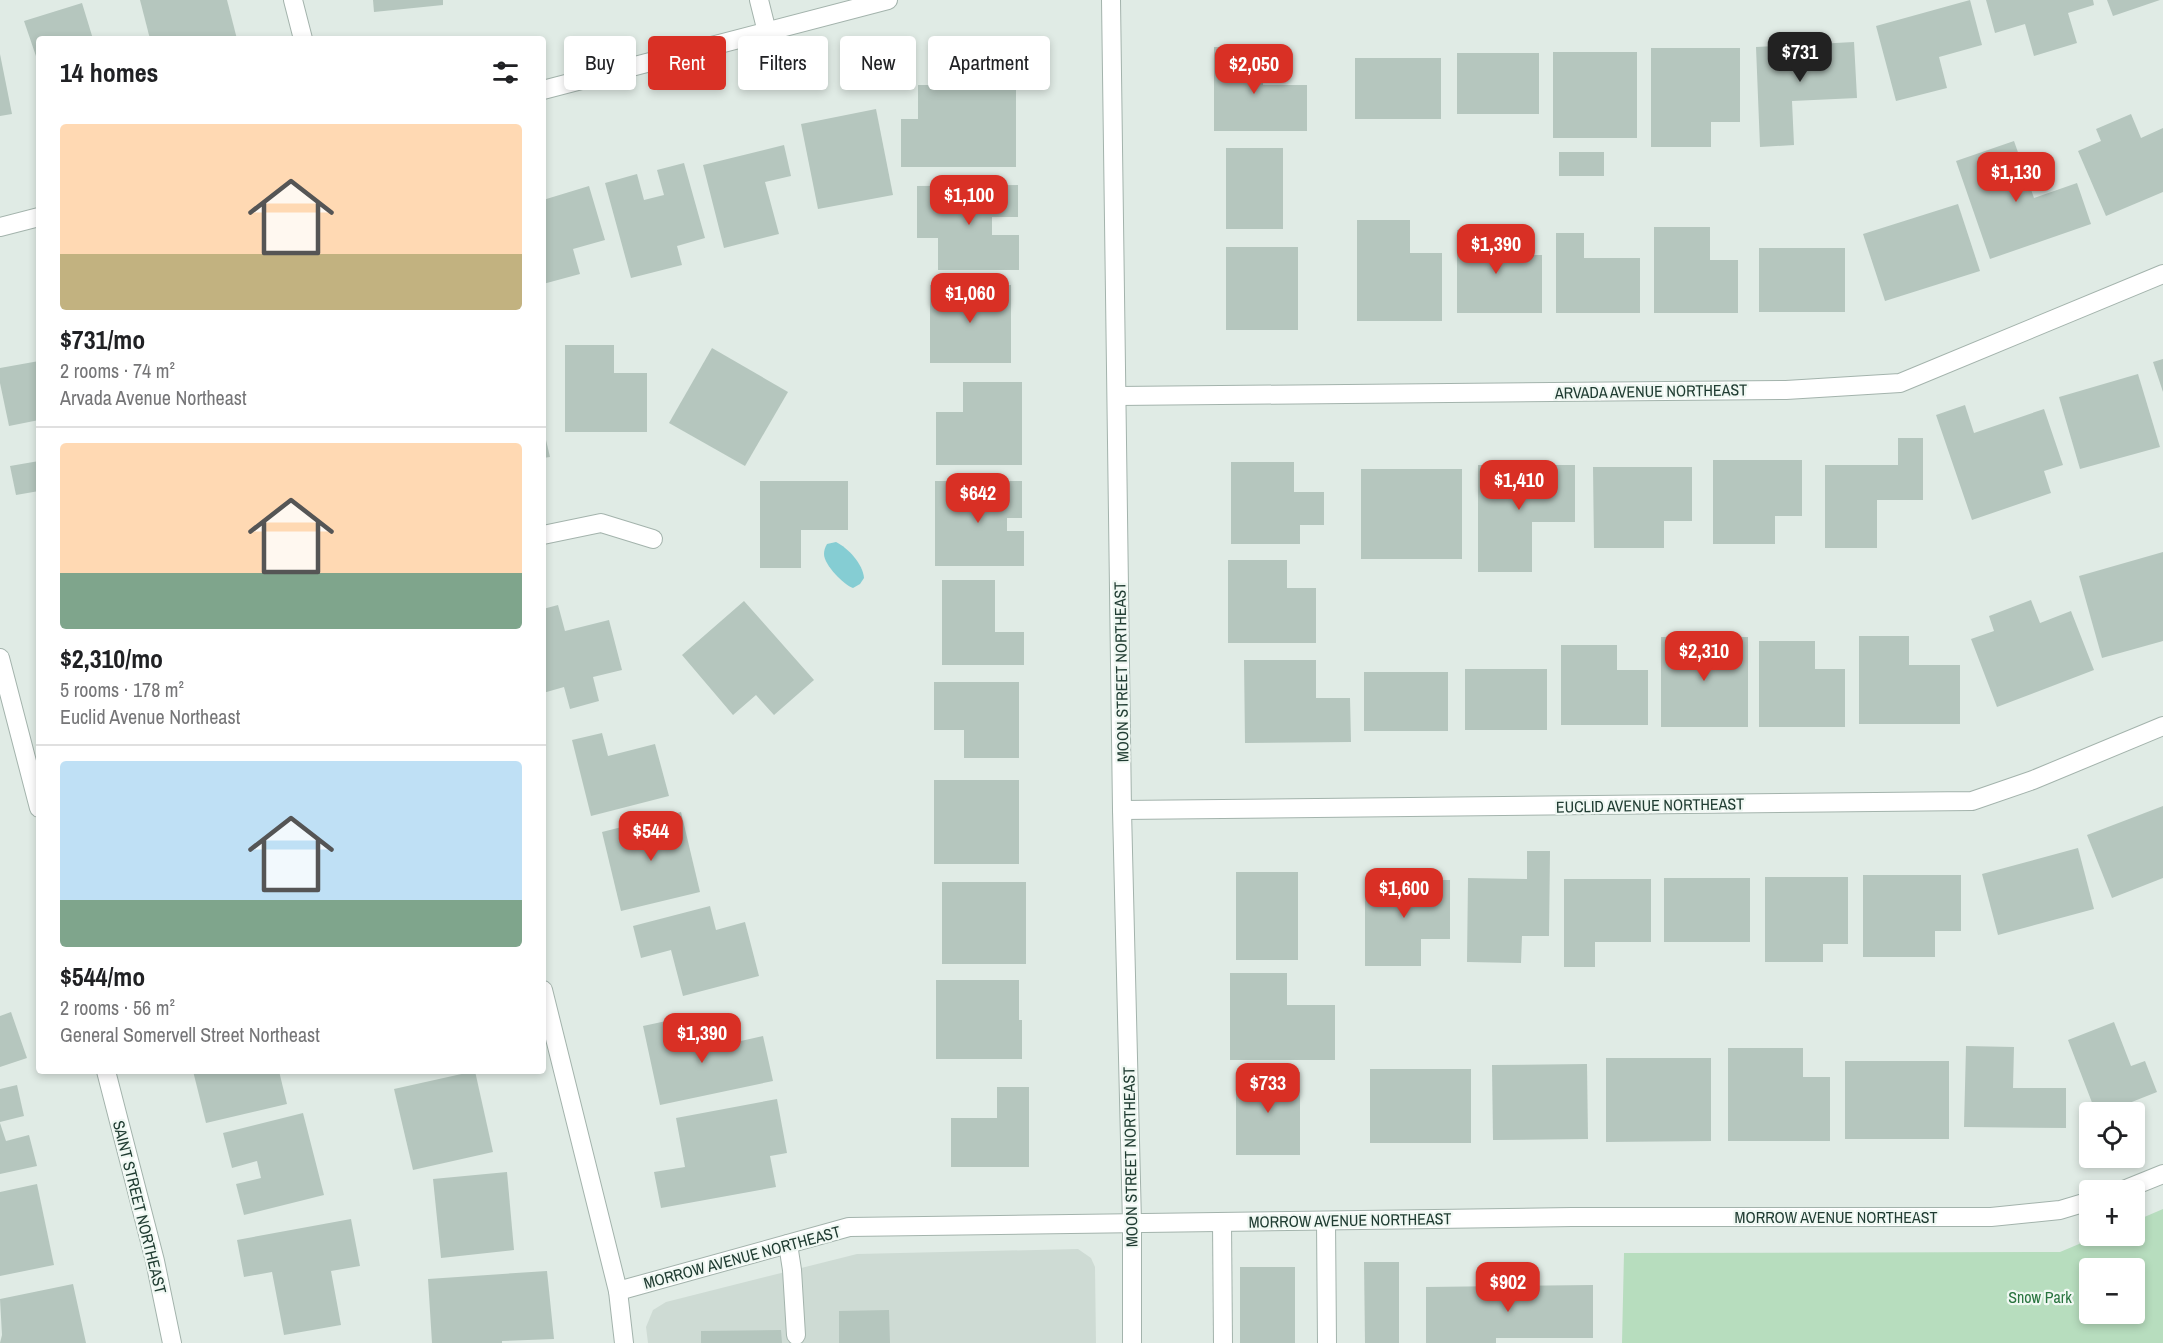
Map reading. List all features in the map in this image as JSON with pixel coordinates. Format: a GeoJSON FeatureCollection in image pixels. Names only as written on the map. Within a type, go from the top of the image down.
{"type":"FeatureCollection","features":[{"type":"Feature","properties":{"kind":"street"},"geometry":{"type":"LineString","coordinates":[[292,0],[302,36]]}},
{"type":"Feature","properties":{"kind":"street"},"geometry":{"type":"LineString","coordinates":[[759,0],[767,32]]}},
{"type":"Feature","properties":{"kind":"street"},"geometry":{"type":"LineString","coordinates":[[546,89],[888,0]]}},
{"type":"Feature","properties":{"kind":"street","name":"MOON STREET NORTHEAST"},"geometry":{"type":"LineString","coordinates":[[1111,0],[1122,810],[1132,1223],[1132,1343]]}},
{"type":"Feature","properties":{"kind":"street"},"geometry":{"type":"LineString","coordinates":[[0,227],[36,218]]}},
{"type":"Feature","properties":{"kind":"street","name":"ARVADA AVENUE NORTHEAST"},"geometry":{"type":"LineString","coordinates":[[1118,396],[1786,390],[1900,383],[2163,274]]}},
{"type":"Feature","properties":{"kind":"street"},"geometry":{"type":"LineString","coordinates":[[546,534],[601,523],[653,539]]}},
{"type":"Feature","properties":{"kind":"street"},"geometry":{"type":"LineString","coordinates":[[0,658],[36,796]]}},
{"type":"Feature","properties":{"kind":"street","name":"EUCLID AVENUE NORTHEAST"},"geometry":{"type":"LineString","coordinates":[[1122,810],[1972,801],[2033,780],[2163,726]]}},
{"type":"Feature","properties":{"kind":"street"},"geometry":{"type":"LineString","coordinates":[[546,1002],[618,1291],[624,1343]]}},
{"type":"Feature","properties":{"kind":"street","name":"SAINT STREET NORTHEAST"},"geometry":{"type":"LineString","coordinates":[[107,1074],[155,1261],[172,1343]]}},
{"type":"Feature","properties":{"kind":"street"},"geometry":{"type":"LineString","coordinates":[[2145,1181],[2163,1174]]}},
{"type":"Feature","properties":{"kind":"street","name":"MORROW AVENUE NORTHEAST"},"geometry":{"type":"LineString","coordinates":[[618,1291],[849,1227],[1572,1217],[1992,1217],[2060,1210],[2079,1204]]}},
{"type":"Feature","properties":{"kind":"street"},"geometry":{"type":"LineString","coordinates":[[1326,1221],[1327,1343]]}},
{"type":"Feature","properties":{"kind":"street"},"geometry":{"type":"LineString","coordinates":[[1222,1222],[1223,1343]]}},
{"type":"Feature","properties":{"kind":"street"},"geometry":{"type":"LineString","coordinates":[[788,1244],[796,1335]]}},
{"type":"Feature","properties":{"kind":"shaded area"},"geometry":{"type":"Polygon","coordinates":[[[1078,1249],[1091,1258],[1095,1267],[1096,1343],[648,1343],[646,1327],[653,1310],[666,1302],[857,1254],[1078,1249]]]}},
{"type":"Feature","properties":{"kind":"green space","name":"Snow Park"},"geometry":{"type":"Polygon","coordinates":[[[2163,1209],[2163,1343],[1622,1343],[1624,1253],[2060,1252],[2079,1244],[2079,1246],[2145,1246],[2145,1217],[2163,1209]]]}},
{"type":"Feature","properties":{"kind":"water"},"geometry":{"type":"Polygon","coordinates":[[[836,542],[854,557],[861,567],[864,578],[853,588],[835,574],[827,564],[824,552],[827,544],[836,542]]]}},
{"type":"Feature","properties":{"kind":"building"},"geometry":{"type":"Polygon","coordinates":[[[140,0],[227,0],[236,36],[149,36],[140,0]]]}},
{"type":"Feature","properties":{"kind":"building"},"geometry":{"type":"Polygon","coordinates":[[[373,0],[443,0],[443,5],[374,12],[373,0]]]}},
{"type":"Feature","properties":{"kind":"building"},"geometry":{"type":"Polygon","coordinates":[[[1970,0],[1982,45],[1939,57],[1947,88],[1896,101],[1876,26],[1970,0]]]}},
{"type":"Feature","properties":{"kind":"building"},"geometry":{"type":"Polygon","coordinates":[[[1986,0],[2093,0],[2094,5],[2068,13],[2077,43],[2034,56],[2025,24],[1995,33],[1986,0]]]}},
{"type":"Feature","properties":{"kind":"building"},"geometry":{"type":"Polygon","coordinates":[[[2107,0],[2160,0],[2113,16],[2107,0]]]}},
{"type":"Feature","properties":{"kind":"building"},"geometry":{"type":"Polygon","coordinates":[[[82,3],[92,36],[36,36],[36,56],[24,21],[82,3]]]}},
{"type":"Feature","properties":{"kind":"building"},"geometry":{"type":"Polygon","coordinates":[[[1854,42],[1857,98],[1792,101],[1794,145],[1760,147],[1756,47],[1854,42]]]}},
{"type":"Feature","properties":{"kind":"building"},"geometry":{"type":"Polygon","coordinates":[[[1214,47],[1263,47],[1263,85],[1307,85],[1307,131],[1214,131],[1214,47]]]}},
{"type":"Feature","properties":{"kind":"building"},"geometry":{"type":"Polygon","coordinates":[[[1651,48],[1740,48],[1740,122],[1711,122],[1711,147],[1651,147],[1651,48]]]}},
{"type":"Feature","properties":{"kind":"building"},"geometry":{"type":"Polygon","coordinates":[[[1553,52],[1637,52],[1637,138],[1553,138],[1553,52]]]}},
{"type":"Feature","properties":{"kind":"building"},"geometry":{"type":"Polygon","coordinates":[[[1457,53],[1539,53],[1539,114],[1457,114],[1457,53]]]}},
{"type":"Feature","properties":{"kind":"building"},"geometry":{"type":"Polygon","coordinates":[[[0,54],[12,114],[0,116],[0,54]]]}},
{"type":"Feature","properties":{"kind":"building"},"geometry":{"type":"Polygon","coordinates":[[[1355,58],[1441,58],[1441,119],[1355,119],[1355,58]]]}},
{"type":"Feature","properties":{"kind":"building"},"geometry":{"type":"Polygon","coordinates":[[[918,85],[928,85],[928,90],[1016,90],[1016,167],[901,167],[901,119],[918,119],[918,85]]]}},
{"type":"Feature","properties":{"kind":"building"},"geometry":{"type":"Polygon","coordinates":[[[876,109],[893,195],[818,209],[801,124],[876,109]]]}},
{"type":"Feature","properties":{"kind":"building"},"geometry":{"type":"Polygon","coordinates":[[[2131,114],[2141,138],[2163,128],[2163,192],[2106,216],[2078,151],[2101,141],[2096,129],[2131,114]]]}},
{"type":"Feature","properties":{"kind":"building"},"geometry":{"type":"Polygon","coordinates":[[[2014,141],[2034,198],[2077,183],[2091,224],[1990,259],[1956,161],[2014,141]]]}},
{"type":"Feature","properties":{"kind":"building"},"geometry":{"type":"Polygon","coordinates":[[[784,145],[791,176],[765,182],[779,234],[724,248],[703,165],[784,145]]]}},
{"type":"Feature","properties":{"kind":"building"},"geometry":{"type":"Polygon","coordinates":[[[1226,148],[1283,148],[1283,229],[1226,229],[1226,148]]]}},
{"type":"Feature","properties":{"kind":"building"},"geometry":{"type":"Polygon","coordinates":[[[1559,152],[1604,152],[1604,176],[1559,176],[1559,152]]]}},
{"type":"Feature","properties":{"kind":"building"},"geometry":{"type":"Polygon","coordinates":[[[684,163],[705,238],[677,246],[682,265],[631,278],[605,183],[637,174],[644,200],[664,195],[657,170],[684,163]]]}},
{"type":"Feature","properties":{"kind":"building"},"geometry":{"type":"Polygon","coordinates":[[[1018,185],[1018,217],[992,217],[992,235],[1019,235],[1019,270],[938,270],[938,238],[917,238],[917,186],[1018,185]]]}},
{"type":"Feature","properties":{"kind":"building"},"geometry":{"type":"Polygon","coordinates":[[[589,186],[605,240],[573,249],[580,274],[546,283],[546,199],[589,186]]]}},
{"type":"Feature","properties":{"kind":"building"},"geometry":{"type":"Polygon","coordinates":[[[1958,204],[1980,271],[1885,301],[1863,234],[1958,204]]]}},
{"type":"Feature","properties":{"kind":"building"},"geometry":{"type":"Polygon","coordinates":[[[1357,220],[1410,220],[1410,253],[1442,253],[1442,321],[1357,321],[1357,220]]]}},
{"type":"Feature","properties":{"kind":"building"},"geometry":{"type":"Polygon","coordinates":[[[1654,227],[1710,227],[1710,260],[1738,260],[1738,313],[1654,313],[1654,227]]]}},
{"type":"Feature","properties":{"kind":"building"},"geometry":{"type":"Polygon","coordinates":[[[1457,230],[1514,230],[1514,255],[1542,255],[1542,313],[1457,313],[1457,230]]]}},
{"type":"Feature","properties":{"kind":"building"},"geometry":{"type":"Polygon","coordinates":[[[1556,233],[1584,233],[1584,258],[1640,258],[1640,313],[1556,313],[1556,233]]]}},
{"type":"Feature","properties":{"kind":"building"},"geometry":{"type":"Polygon","coordinates":[[[1226,247],[1298,247],[1298,330],[1226,330],[1226,247]]]}},
{"type":"Feature","properties":{"kind":"building"},"geometry":{"type":"Polygon","coordinates":[[[1759,248],[1845,248],[1845,312],[1759,312],[1759,248]]]}},
{"type":"Feature","properties":{"kind":"building"},"geometry":{"type":"Polygon","coordinates":[[[930,285],[1011,285],[1011,363],[930,363],[930,285]]]}},
{"type":"Feature","properties":{"kind":"building"},"geometry":{"type":"Polygon","coordinates":[[[565,345],[614,345],[614,373],[647,373],[647,432],[565,432],[565,345]]]}},
{"type":"Feature","properties":{"kind":"building"},"geometry":{"type":"Polygon","coordinates":[[[712,348],[788,392],[745,466],[669,423],[712,348]]]}},
{"type":"Feature","properties":{"kind":"building"},"geometry":{"type":"Polygon","coordinates":[[[2163,359],[2163,392],[2153,362],[2163,359]]]}},
{"type":"Feature","properties":{"kind":"building"},"geometry":{"type":"Polygon","coordinates":[[[36,362],[36,421],[9,426],[0,383],[0,368],[36,362]]]}},
{"type":"Feature","properties":{"kind":"building"},"geometry":{"type":"Polygon","coordinates":[[[2138,374],[2160,447],[2080,469],[2059,397],[2138,374]]]}},
{"type":"Feature","properties":{"kind":"building"},"geometry":{"type":"Polygon","coordinates":[[[963,382],[1022,382],[1022,465],[936,465],[936,412],[963,412],[963,382]]]}},
{"type":"Feature","properties":{"kind":"building"},"geometry":{"type":"Polygon","coordinates":[[[1965,405],[1974,433],[2044,409],[2063,465],[2044,471],[2051,493],[1972,520],[1936,415],[1965,405]]]}},
{"type":"Feature","properties":{"kind":"building"},"geometry":{"type":"Polygon","coordinates":[[[1898,438],[1923,438],[1923,500],[1877,500],[1877,548],[1825,548],[1825,465],[1898,465],[1898,438]]]}},
{"type":"Feature","properties":{"kind":"building"},"geometry":{"type":"Polygon","coordinates":[[[546,440],[550,457],[546,458],[546,440]]]}},
{"type":"Feature","properties":{"kind":"building"},"geometry":{"type":"Polygon","coordinates":[[[1713,460],[1802,460],[1802,516],[1775,516],[1775,544],[1713,544],[1713,460]]]}},
{"type":"Feature","properties":{"kind":"building"},"geometry":{"type":"Polygon","coordinates":[[[36,462],[36,492],[16,495],[10,466],[36,462]]]}},
{"type":"Feature","properties":{"kind":"building"},"geometry":{"type":"Polygon","coordinates":[[[1231,462],[1294,462],[1294,492],[1324,492],[1324,525],[1300,525],[1300,544],[1231,544],[1231,462]]]}},
{"type":"Feature","properties":{"kind":"building"},"geometry":{"type":"Polygon","coordinates":[[[1478,465],[1575,465],[1575,522],[1532,522],[1532,572],[1478,572],[1478,465]]]}},
{"type":"Feature","properties":{"kind":"building"},"geometry":{"type":"Polygon","coordinates":[[[1593,467],[1692,467],[1692,521],[1664,521],[1664,548],[1594,548],[1593,467]]]}},
{"type":"Feature","properties":{"kind":"building"},"geometry":{"type":"Polygon","coordinates":[[[1361,469],[1462,469],[1462,559],[1361,559],[1361,469]]]}},
{"type":"Feature","properties":{"kind":"building"},"geometry":{"type":"Polygon","coordinates":[[[760,481],[848,481],[848,530],[801,530],[801,568],[760,568],[760,481]]]}},
{"type":"Feature","properties":{"kind":"building"},"geometry":{"type":"Polygon","coordinates":[[[935,481],[1022,481],[1022,518],[1007,518],[1007,531],[1024,531],[1024,566],[935,566],[935,481]]]}},
{"type":"Feature","properties":{"kind":"building"},"geometry":{"type":"Polygon","coordinates":[[[2163,552],[2163,641],[2102,658],[2079,576],[2163,552]]]}},
{"type":"Feature","properties":{"kind":"building"},"geometry":{"type":"Polygon","coordinates":[[[1228,560],[1287,560],[1287,588],[1316,588],[1316,643],[1228,643],[1228,560]]]}},
{"type":"Feature","properties":{"kind":"building"},"geometry":{"type":"Polygon","coordinates":[[[942,580],[995,580],[995,632],[1024,632],[1024,665],[942,665],[942,580]]]}},
{"type":"Feature","properties":{"kind":"building"},"geometry":{"type":"Polygon","coordinates":[[[2031,600],[2040,623],[2071,611],[2094,670],[1997,707],[1971,639],[1994,631],[1989,616],[2031,600]]]}},
{"type":"Feature","properties":{"kind":"building"},"geometry":{"type":"Polygon","coordinates":[[[744,601],[814,680],[774,715],[756,695],[733,715],[682,655],[744,601]]]}},
{"type":"Feature","properties":{"kind":"building"},"geometry":{"type":"Polygon","coordinates":[[[558,605],[565,631],[609,620],[622,670],[593,677],[599,701],[570,709],[564,687],[546,692],[546,608],[558,605]]]}},
{"type":"Feature","properties":{"kind":"building"},"geometry":{"type":"Polygon","coordinates":[[[1859,636],[1909,636],[1909,665],[1960,665],[1960,724],[1859,724],[1859,636]]]}},
{"type":"Feature","properties":{"kind":"building"},"geometry":{"type":"Polygon","coordinates":[[[1661,637],[1748,637],[1748,727],[1661,727],[1661,637]]]}},
{"type":"Feature","properties":{"kind":"building"},"geometry":{"type":"Polygon","coordinates":[[[1759,641],[1815,641],[1815,669],[1845,669],[1845,727],[1759,727],[1759,641]]]}},
{"type":"Feature","properties":{"kind":"building"},"geometry":{"type":"Polygon","coordinates":[[[1561,645],[1617,645],[1617,670],[1648,670],[1648,725],[1561,725],[1561,645]]]}},
{"type":"Feature","properties":{"kind":"building"},"geometry":{"type":"Polygon","coordinates":[[[1244,660],[1316,660],[1316,698],[1350,698],[1351,742],[1245,743],[1244,660]]]}},
{"type":"Feature","properties":{"kind":"building"},"geometry":{"type":"Polygon","coordinates":[[[1465,669],[1547,669],[1547,730],[1465,730],[1465,669]]]}},
{"type":"Feature","properties":{"kind":"building"},"geometry":{"type":"Polygon","coordinates":[[[1364,672],[1448,672],[1448,731],[1364,731],[1364,672]]]}},
{"type":"Feature","properties":{"kind":"building"},"geometry":{"type":"Polygon","coordinates":[[[934,682],[1019,682],[1019,758],[964,758],[964,730],[934,730],[934,682]]]}},
{"type":"Feature","properties":{"kind":"building"},"geometry":{"type":"Polygon","coordinates":[[[602,733],[608,756],[655,744],[669,796],[591,816],[572,740],[602,733]]]}},
{"type":"Feature","properties":{"kind":"building"},"geometry":{"type":"Polygon","coordinates":[[[934,780],[1019,780],[1019,864],[934,864],[934,780]]]}},
{"type":"Feature","properties":{"kind":"building"},"geometry":{"type":"Polygon","coordinates":[[[2163,806],[2163,878],[2112,898],[2087,835],[2163,806]]]}},
{"type":"Feature","properties":{"kind":"building"},"geometry":{"type":"Polygon","coordinates":[[[681,812],[700,892],[621,911],[602,832],[681,812]]]}},
{"type":"Feature","properties":{"kind":"building"},"geometry":{"type":"Polygon","coordinates":[[[2078,848],[2094,909],[1998,935],[1982,874],[2078,848]]]}},
{"type":"Feature","properties":{"kind":"building"},"geometry":{"type":"Polygon","coordinates":[[[1527,851],[1550,851],[1549,936],[1522,936],[1521,963],[1467,962],[1468,878],[1527,879],[1527,851]]]}},
{"type":"Feature","properties":{"kind":"building"},"geometry":{"type":"Polygon","coordinates":[[[1236,872],[1298,872],[1298,960],[1236,960],[1236,872]]]}},
{"type":"Feature","properties":{"kind":"building"},"geometry":{"type":"Polygon","coordinates":[[[1863,875],[1961,875],[1961,931],[1935,931],[1935,957],[1863,957],[1863,875]]]}},
{"type":"Feature","properties":{"kind":"building"},"geometry":{"type":"Polygon","coordinates":[[[1765,877],[1848,877],[1848,944],[1823,944],[1823,962],[1765,962],[1765,877]]]}},
{"type":"Feature","properties":{"kind":"building"},"geometry":{"type":"Polygon","coordinates":[[[1664,878],[1750,878],[1750,942],[1664,942],[1664,878]]]}},
{"type":"Feature","properties":{"kind":"building"},"geometry":{"type":"Polygon","coordinates":[[[1564,879],[1651,879],[1651,942],[1595,942],[1595,967],[1564,967],[1564,879]]]}},
{"type":"Feature","properties":{"kind":"building"},"geometry":{"type":"Polygon","coordinates":[[[1365,880],[1450,880],[1450,939],[1421,939],[1421,966],[1365,966],[1365,880]]]}},
{"type":"Feature","properties":{"kind":"building"},"geometry":{"type":"Polygon","coordinates":[[[942,882],[1026,882],[1026,964],[942,964],[942,882]]]}},
{"type":"Feature","properties":{"kind":"building"},"geometry":{"type":"Polygon","coordinates":[[[710,906],[716,930],[745,922],[759,976],[683,996],[671,950],[641,958],[633,926],[710,906]]]}},
{"type":"Feature","properties":{"kind":"building"},"geometry":{"type":"Polygon","coordinates":[[[1230,973],[1287,973],[1287,1005],[1335,1005],[1335,1060],[1230,1060],[1230,973]]]}},
{"type":"Feature","properties":{"kind":"building"},"geometry":{"type":"Polygon","coordinates":[[[936,980],[1019,980],[1022,1059],[936,1059],[936,980]]]}},
{"type":"Feature","properties":{"kind":"building"},"geometry":{"type":"Polygon","coordinates":[[[11,1012],[27,1058],[0,1067],[0,1016],[11,1012]]]}},
{"type":"Feature","properties":{"kind":"building"},"geometry":{"type":"Polygon","coordinates":[[[685,1017],[692,1052],[763,1036],[773,1081],[660,1105],[643,1026],[685,1017]]]}},
{"type":"Feature","properties":{"kind":"building"},"geometry":{"type":"Polygon","coordinates":[[[2114,1022],[2131,1066],[2145,1061],[2157,1092],[2132,1102],[2092,1102],[2068,1040],[2114,1022]]]}},
{"type":"Feature","properties":{"kind":"building"},"geometry":{"type":"Polygon","coordinates":[[[1966,1046],[2014,1047],[2013,1088],[2066,1088],[2066,1128],[1964,1127],[1966,1046]]]}},
{"type":"Feature","properties":{"kind":"building"},"geometry":{"type":"Polygon","coordinates":[[[1728,1048],[1803,1048],[1803,1077],[1830,1077],[1830,1141],[1728,1141],[1728,1048]]]}},
{"type":"Feature","properties":{"kind":"building"},"geometry":{"type":"Polygon","coordinates":[[[1606,1058],[1711,1058],[1711,1141],[1606,1142],[1606,1058]]]}},
{"type":"Feature","properties":{"kind":"building"},"geometry":{"type":"Polygon","coordinates":[[[1845,1061],[1949,1061],[1949,1139],[1845,1139],[1845,1061]]]}},
{"type":"Feature","properties":{"kind":"building"},"geometry":{"type":"Polygon","coordinates":[[[1587,1064],[1588,1139],[1493,1140],[1492,1065],[1587,1064]]]}},
{"type":"Feature","properties":{"kind":"building"},"geometry":{"type":"Polygon","coordinates":[[[1370,1069],[1471,1069],[1471,1143],[1370,1143],[1370,1069]]]}},
{"type":"Feature","properties":{"kind":"building"},"geometry":{"type":"Polygon","coordinates":[[[1236,1072],[1300,1072],[1300,1155],[1236,1155],[1236,1072]]]}},
{"type":"Feature","properties":{"kind":"building"},"geometry":{"type":"Polygon","coordinates":[[[194,1074],[280,1074],[287,1104],[206,1123],[194,1074]]]}},
{"type":"Feature","properties":{"kind":"building"},"geometry":{"type":"Polygon","coordinates":[[[462,1074],[476,1074],[493,1152],[413,1170],[394,1089],[462,1074]]]}},
{"type":"Feature","properties":{"kind":"building"},"geometry":{"type":"Polygon","coordinates":[[[17,1085],[24,1116],[0,1122],[0,1089],[17,1085]]]}},
{"type":"Feature","properties":{"kind":"building"},"geometry":{"type":"Polygon","coordinates":[[[997,1087],[1029,1087],[1029,1167],[951,1167],[951,1118],[997,1118],[997,1087]]]}},
{"type":"Feature","properties":{"kind":"building"},"geometry":{"type":"Polygon","coordinates":[[[777,1099],[787,1153],[770,1156],[776,1187],[661,1208],[654,1172],[685,1167],[676,1118],[777,1099]]]}},
{"type":"Feature","properties":{"kind":"building"},"geometry":{"type":"Polygon","coordinates":[[[303,1113],[324,1195],[244,1215],[236,1184],[261,1178],[257,1161],[232,1168],[223,1133],[303,1113]]]}},
{"type":"Feature","properties":{"kind":"building"},"geometry":{"type":"Polygon","coordinates":[[[0,1123],[6,1141],[29,1135],[37,1166],[0,1174],[0,1123]]]}},
{"type":"Feature","properties":{"kind":"building"},"geometry":{"type":"Polygon","coordinates":[[[507,1172],[514,1250],[441,1258],[433,1179],[507,1172]]]}},
{"type":"Feature","properties":{"kind":"building"},"geometry":{"type":"Polygon","coordinates":[[[37,1184],[54,1265],[0,1276],[0,1192],[37,1184]]]}},
{"type":"Feature","properties":{"kind":"building"},"geometry":{"type":"Polygon","coordinates":[[[351,1219],[360,1266],[331,1271],[341,1325],[284,1335],[272,1272],[244,1277],[237,1240],[351,1219]]]}},
{"type":"Feature","properties":{"kind":"building"},"geometry":{"type":"Polygon","coordinates":[[[1364,1262],[1399,1262],[1399,1343],[1365,1343],[1364,1262]]]}},
{"type":"Feature","properties":{"kind":"building"},"geometry":{"type":"Polygon","coordinates":[[[1240,1267],[1295,1267],[1295,1343],[1240,1343],[1240,1267]]]}},
{"type":"Feature","properties":{"kind":"building"},"geometry":{"type":"Polygon","coordinates":[[[547,1271],[554,1339],[502,1341],[502,1343],[432,1343],[428,1279],[547,1271]]]}},
{"type":"Feature","properties":{"kind":"building"},"geometry":{"type":"Polygon","coordinates":[[[73,1284],[86,1343],[0,1343],[2,1335],[0,1299],[73,1284]]]}},
{"type":"Feature","properties":{"kind":"building"},"geometry":{"type":"Polygon","coordinates":[[[1593,1285],[1593,1338],[1496,1338],[1496,1343],[1426,1343],[1426,1287],[1593,1285]]]}},
{"type":"Feature","properties":{"kind":"building"},"geometry":{"type":"Polygon","coordinates":[[[889,1310],[890,1343],[839,1343],[839,1311],[889,1310]]]}},
{"type":"Feature","properties":{"kind":"building"},"geometry":{"type":"Polygon","coordinates":[[[781,1330],[782,1343],[701,1343],[701,1331],[781,1330]]]}}]}
